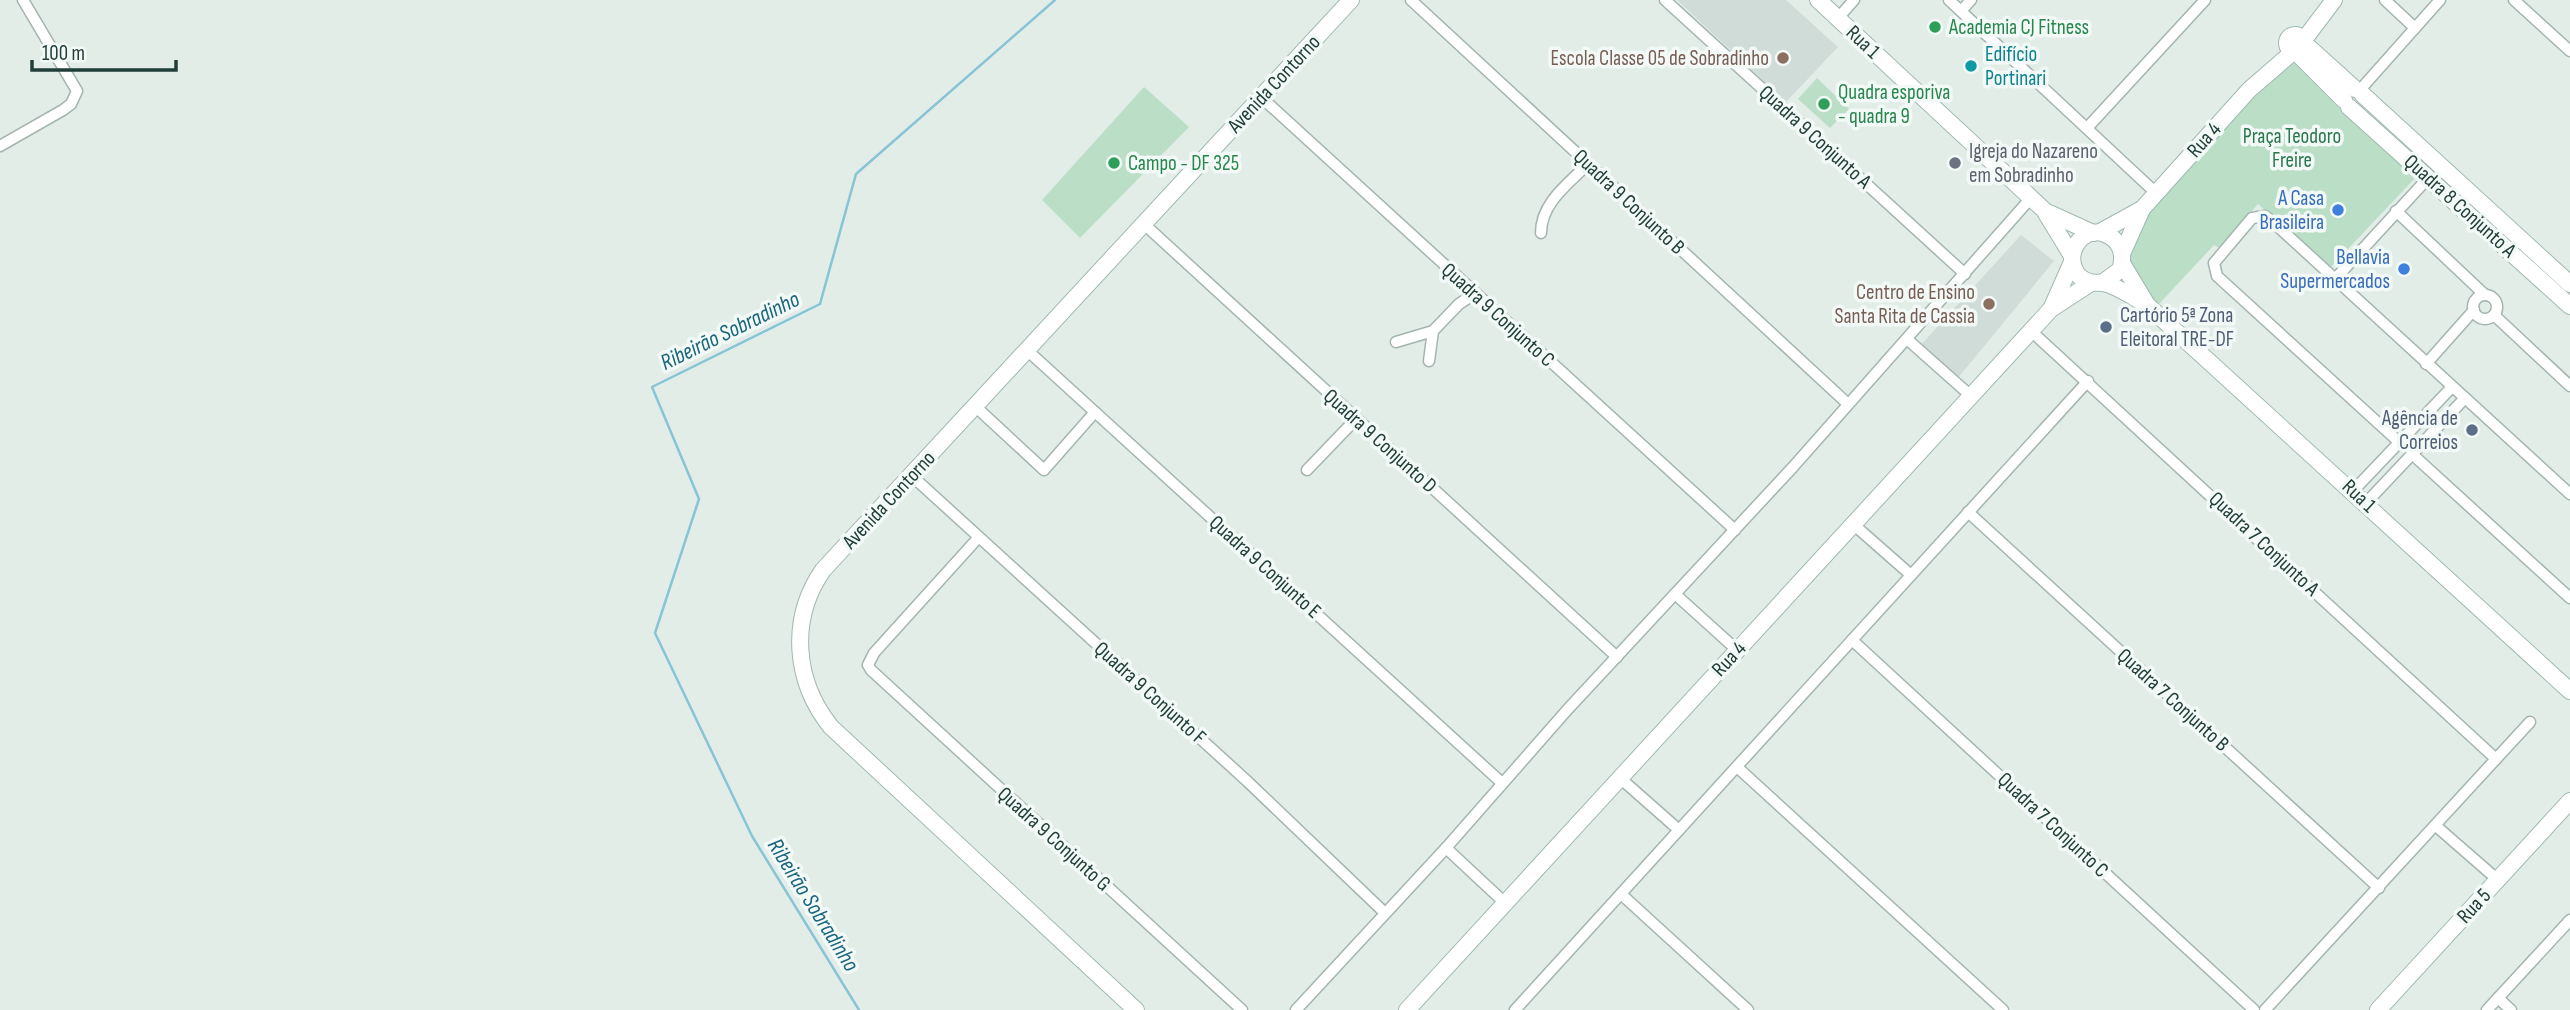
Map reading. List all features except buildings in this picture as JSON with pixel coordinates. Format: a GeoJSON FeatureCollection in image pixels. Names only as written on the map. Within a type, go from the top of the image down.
{"type":"FeatureCollection","features":[{"type":"Feature","properties":{"kind":"street"},"geometry":{"type":"LineString","coordinates":[[0,146],[63,110],[77,91],[68,70],[23,0]]}},
{"type":"Feature","properties":{"kind":"street","name":"Avenida Contorno"},"geometry":{"type":"LineString","coordinates":[[1136,1010],[821,716],[803,676],[799,642],[801,623],[811,592],[823,570],[1352,0]]}},
{"type":"Feature","properties":{"kind":"street","name":"Quadra 9 Conjunto B"},"geometry":{"type":"LineString","coordinates":[[1411,0],[1848,404]]}},
{"type":"Feature","properties":{"kind":"street","name":"Quadra 9 Conjunto A"},"geometry":{"type":"LineString","coordinates":[[1665,0],[1965,274]]}},
{"type":"Feature","properties":{"kind":"street","name":"Rua 1"},"geometry":{"type":"LineString","coordinates":[[1818,0],[2044,211]]}},
{"type":"Feature","properties":{"kind":"street"},"geometry":{"type":"LineString","coordinates":[[1838,18],[1854,0]]}},
{"type":"Feature","properties":{"kind":"street"},"geometry":{"type":"LineString","coordinates":[[1950,0],[2157,193]]}},
{"type":"Feature","properties":{"kind":"street"},"geometry":{"type":"LineString","coordinates":[[1961,10],[1970,0]]}},
{"type":"Feature","properties":{"kind":"street"},"geometry":{"type":"LineString","coordinates":[[2087,128],[2205,0]]}},
{"type":"Feature","properties":{"kind":"street","name":"Rua 4"},"geometry":{"type":"LineString","coordinates":[[2142,209],[2297,44],[2334,0]]}},
{"type":"Feature","properties":{"kind":"street"},"geometry":{"type":"LineString","coordinates":[[2385,0],[2415,28]]}},
{"type":"Feature","properties":{"kind":"street"},"geometry":{"type":"LineString","coordinates":[[2297,44],[2354,96],[2440,0]]}},
{"type":"Feature","properties":{"kind":"street"},"geometry":{"type":"LineString","coordinates":[[2514,0],[2570,51]]}},
{"type":"Feature","properties":{"kind":"street","name":"Quadra 8 Conjunto A"},"geometry":{"type":"LineString","coordinates":[[2354,96],[2429,177],[2494,225]]}},
{"type":"Feature","properties":{"kind":"street","name":"Quadra 8 Conjunto A"},"geometry":{"type":"LineString","coordinates":[[2354,96],[2509,239],[2570,306]]}},
{"type":"Feature","properties":{"kind":"street","name":"Quadra 9 Conjunto C"},"geometry":{"type":"LineString","coordinates":[[1262,98],[1735,530]]}},
{"type":"Feature","properties":{"kind":"street"},"geometry":{"type":"LineString","coordinates":[[1541,233],[1544,214],[1550,204],[1588,164]]}},
{"type":"Feature","properties":{"kind":"street"},"geometry":{"type":"LineString","coordinates":[[2335,279],[2429,177]]}},
{"type":"Feature","properties":{"kind":"street"},"geometry":{"type":"LineString","coordinates":[[1296,1010],[1908,340],[2030,199]]}},
{"type":"Feature","properties":{"kind":"street"},"geometry":{"type":"LineString","coordinates":[[2051,309],[2078,241],[2142,209]]}},
{"type":"Feature","properties":{"kind":"street"},"geometry":{"type":"LineString","coordinates":[[2051,309],[2115,276],[2142,209]]}},
{"type":"Feature","properties":{"kind":"street"},"geometry":{"type":"LineString","coordinates":[[2044,211],[2115,240],[2122,259],[2147,305]]}},
{"type":"Feature","properties":{"kind":"street"},"geometry":{"type":"LineString","coordinates":[[2044,211],[2072,259],[2078,275],[2147,305]]}},
{"type":"Feature","properties":{"kind":"street"},"geometry":{"type":"LineString","coordinates":[[2396,211],[2497,304],[2494,315]]}},
{"type":"Feature","properties":{"kind":"street"},"geometry":{"type":"LineString","coordinates":[[2399,442],[2217,276],[2214,262],[2252,218],[2265,216],[2426,364],[2568,487]]}},
{"type":"Feature","properties":{"kind":"street","name":"Quadra 9 Conjunto D"},"geometry":{"type":"LineString","coordinates":[[1144,224],[1617,657]]}},
{"type":"Feature","properties":{"kind":"street","name":"Quadra 8 Conjunto A"},"geometry":{"type":"LineString","coordinates":[[2509,239],[2570,284]]}},
{"type":"Feature","properties":{"kind":"street"},"geometry":{"type":"LineString","coordinates":[[1396,342],[1433,331],[1459,304],[1474,294]]}},
{"type":"Feature","properties":{"kind":"street"},"geometry":{"type":"LineString","coordinates":[[2426,364],[2474,310],[2477,298],[2485,295]]}},
{"type":"Feature","properties":{"kind":"street","name":"Rua 1"},"geometry":{"type":"LineString","coordinates":[[2147,305],[2570,690]]}},
{"type":"Feature","properties":{"kind":"street","name":"Rua 4"},"geometry":{"type":"LineString","coordinates":[[1407,1010],[2051,309]]}},
{"type":"Feature","properties":{"kind":"street"},"geometry":{"type":"LineString","coordinates":[[2474,310],[2480,318],[2494,315]]}},
{"type":"Feature","properties":{"kind":"street"},"geometry":{"type":"LineString","coordinates":[[2494,315],[2570,386]]}},
{"type":"Feature","properties":{"kind":"street"},"geometry":{"type":"LineString","coordinates":[[1429,361],[1433,331]]}},
{"type":"Feature","properties":{"kind":"street","name":"Quadra 7 Conjunto A"},"geometry":{"type":"LineString","coordinates":[[2031,331],[2497,759]]}},
{"type":"Feature","properties":{"kind":"street"},"geometry":{"type":"LineString","coordinates":[[1908,340],[1971,396]]}},
{"type":"Feature","properties":{"kind":"street","name":"Quadra 9 Conjunto E"},"geometry":{"type":"LineString","coordinates":[[1028,351],[1502,783]]}},
{"type":"Feature","properties":{"kind":"street"},"geometry":{"type":"LineString","coordinates":[[1515,1010],[2088,381]]}},
{"type":"Feature","properties":{"kind":"street"},"geometry":{"type":"LineString","coordinates":[[2353,491],[2452,387]]}},
{"type":"Feature","properties":{"kind":"street"},"geometry":{"type":"LineString","coordinates":[[2366,503],[2465,398]]}},
{"type":"Feature","properties":{"kind":"street"},"geometry":{"type":"LineString","coordinates":[[2436,403],[2449,415]]}},
{"type":"Feature","properties":{"kind":"street"},"geometry":{"type":"LineString","coordinates":[[976,407],[1044,470],[1095,412]]}},
{"type":"Feature","properties":{"kind":"street"},"geometry":{"type":"LineString","coordinates":[[1307,470],[1356,419]]}},
{"type":"Feature","properties":{"kind":"street"},"geometry":{"type":"LineString","coordinates":[[2412,454],[2570,598]]}},
{"type":"Feature","properties":{"kind":"street"},"geometry":{"type":"LineString","coordinates":[[2378,464],[2390,477]]}},
{"type":"Feature","properties":{"kind":"street","name":"Quadra 9 Conjunto F"},"geometry":{"type":"LineString","coordinates":[[912,476],[1247,780],[1385,913]]}},
{"type":"Feature","properties":{"kind":"street","name":"Quadra 7 Conjunto B"},"geometry":{"type":"LineString","coordinates":[[1968,512],[2379,888]]}},
{"type":"Feature","properties":{"kind":"street"},"geometry":{"type":"LineString","coordinates":[[1853,524],[1911,575]]}},
{"type":"Feature","properties":{"kind":"street","name":"Quadra 9 Conjunto G"},"geometry":{"type":"LineString","coordinates":[[978,538],[874,653],[868,665],[877,678],[1242,1010]]}},
{"type":"Feature","properties":{"kind":"street"},"geometry":{"type":"LineString","coordinates":[[1675,594],[1737,650]]}},
{"type":"Feature","properties":{"kind":"street","name":"Quadra 7 Conjunto C"},"geometry":{"type":"LineString","coordinates":[[1852,640],[2254,1010]]}},
{"type":"Feature","properties":{"kind":"street"},"geometry":{"type":"LineString","coordinates":[[2265,1010],[2530,722]]}},
{"type":"Feature","properties":{"kind":"street"},"geometry":{"type":"LineString","coordinates":[[1737,767],[2003,1010]]}},
{"type":"Feature","properties":{"kind":"street"},"geometry":{"type":"LineString","coordinates":[[1620,778],[1679,830]]}},
{"type":"Feature","properties":{"kind":"street","name":"Rua 5"},"geometry":{"type":"LineString","coordinates":[[2383,1008],[2568,807]]}},
{"type":"Feature","properties":{"kind":"street"},"geometry":{"type":"LineString","coordinates":[[2436,826],[2498,880]]}},
{"type":"Feature","properties":{"kind":"street"},"geometry":{"type":"LineString","coordinates":[[1446,848],[1505,903]]}},
{"type":"Feature","properties":{"kind":"street"},"geometry":{"type":"LineString","coordinates":[[1621,894],[1748,1010]]}},
{"type":"Feature","properties":{"kind":"street"},"geometry":{"type":"LineString","coordinates":[[2487,1010],[2570,920]]}},
{"type":"Feature","properties":{"kind":"street"},"geometry":{"type":"LineString","coordinates":[[2498,998],[2511,1010]]}},
{"type":"Feature","properties":{"kind":"shaded area","name":"Escola Classe 05 de Sobradinho"},"geometry":{"type":"Polygon","coordinates":[[[1677,0],[1786,0],[1838,47],[1786,102],[1677,0]]]}},
{"type":"Feature","properties":{"kind":"shaded area","name":"Centro de Ensino Santa Rita de Cassia"},"geometry":{"type":"Polygon","coordinates":[[[2021,235],[2054,261],[1958,378],[1920,346],[2021,235]]]}},
{"type":"Feature","properties":{"kind":"green space","name":"Praça Teodoro Freire"},"geometry":{"type":"Polygon","coordinates":[[[2292,59],[2418,175],[2329,269],[2258,204],[2220,248],[2214,245],[2159,304],[2140,287],[2126,255],[2140,214],[2268,77],[2292,59]]]}},
{"type":"Feature","properties":{"kind":"green space","name":"Quadra esporiva - quadra 9"},"geometry":{"type":"Polygon","coordinates":[[[1817,78],[1849,109],[1830,128],[1798,99],[1817,78]]]}},
{"type":"Feature","properties":{"kind":"green space","name":"Campo - DF 325"},"geometry":{"type":"Polygon","coordinates":[[[1144,87],[1189,127],[1080,238],[1042,200],[1144,87]]]}},
{"type":"Feature","properties":{"kind":"waterway","name":"Ribeirão Sobradinho"},"geometry":{"type":"LineString","coordinates":[[859,1010],[752,836],[655,633],[699,499],[652,387],[820,304],[856,174],[1055,0]]}},
{"type":"Feature","properties":{"kind":"place","name":"Academia CJ Fitness"},"geometry":{"type":"Point","coordinates":[1935,27]}},
{"type":"Feature","properties":{"kind":"place","name":"Escola Classe 05 de Sobradinho"},"geometry":{"type":"Point","coordinates":[1783,58]}},
{"type":"Feature","properties":{"kind":"place","name":"Edifício Portinari"},"geometry":{"type":"Point","coordinates":[1971,66]}},
{"type":"Feature","properties":{"kind":"place","name":"Quadra esporiva - quadra 9"},"geometry":{"type":"Point","coordinates":[1824,104]}},
{"type":"Feature","properties":{"kind":"place","name":"Campo - DF 325"},"geometry":{"type":"Point","coordinates":[1114,163]}},
{"type":"Feature","properties":{"kind":"place","name":"Igreja do Nazareno em Sobradinho"},"geometry":{"type":"Point","coordinates":[1955,163]}},
{"type":"Feature","properties":{"kind":"place","name":"A Casa Brasileira"},"geometry":{"type":"Point","coordinates":[2338,210]}},
{"type":"Feature","properties":{"kind":"place","name":"Bellavia Supermercados"},"geometry":{"type":"Point","coordinates":[2404,269]}},
{"type":"Feature","properties":{"kind":"place","name":"Centro de Ensino Santa Rita de Cassia"},"geometry":{"type":"Point","coordinates":[1989,304]}},
{"type":"Feature","properties":{"kind":"place","name":"Cartório 5ª Zona Eleitoral TRE-DF"},"geometry":{"type":"Point","coordinates":[2106,327]}},
{"type":"Feature","properties":{"kind":"place","name":"Agência de Correios"},"geometry":{"type":"Point","coordinates":[2472,430]}}]}
